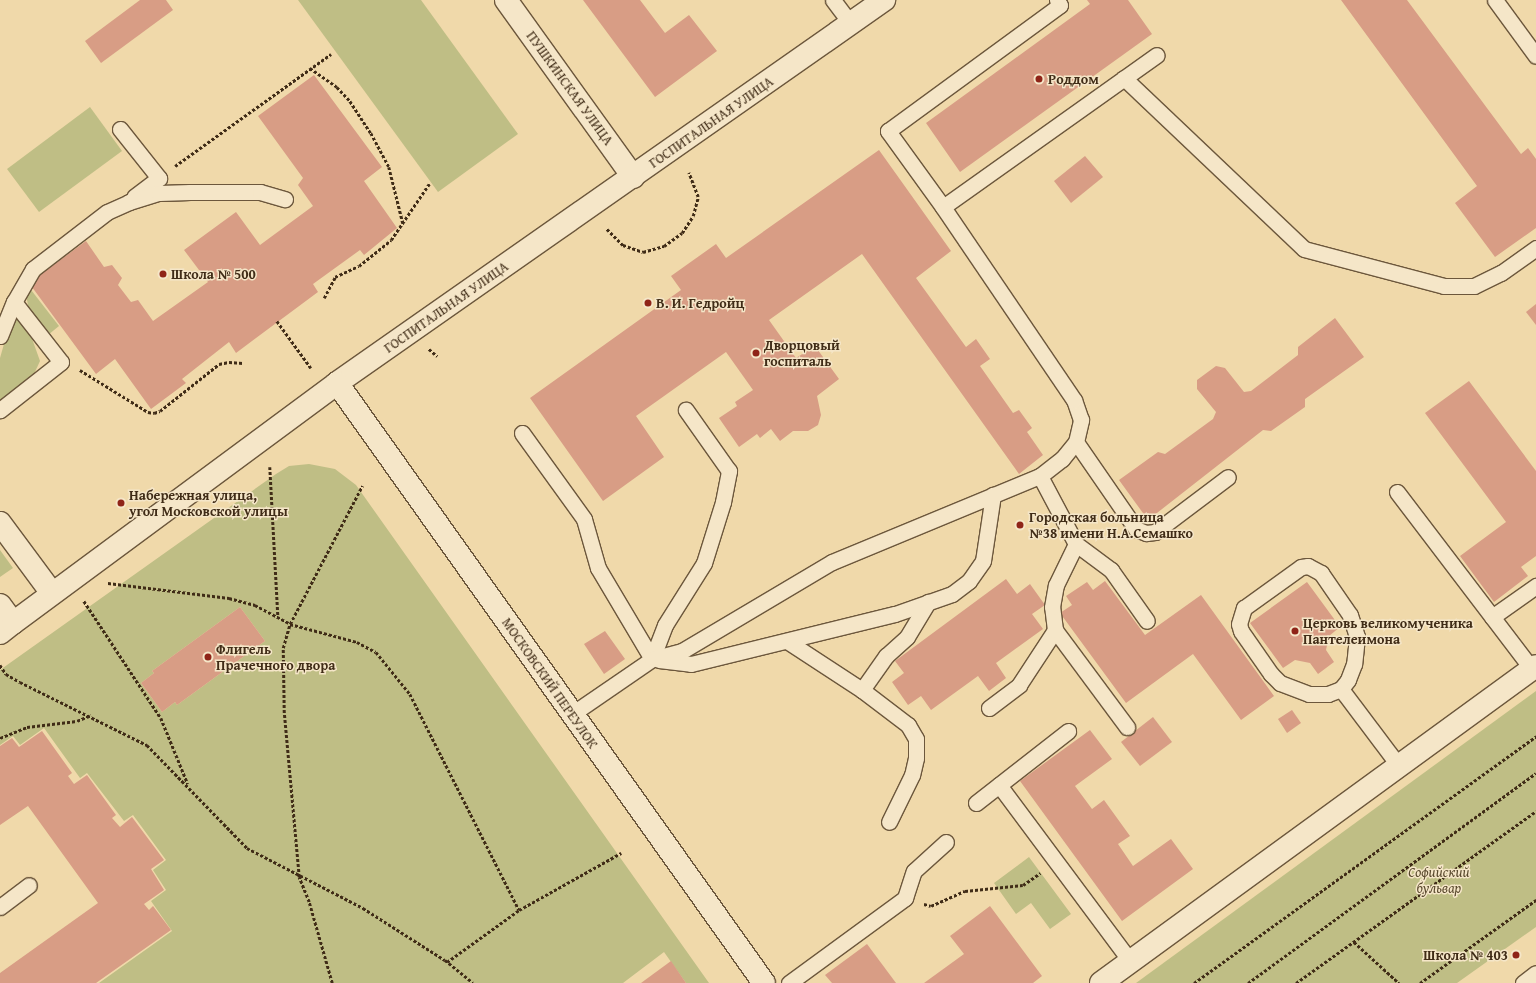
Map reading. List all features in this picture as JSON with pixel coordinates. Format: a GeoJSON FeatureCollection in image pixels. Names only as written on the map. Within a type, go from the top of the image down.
{"type":"FeatureCollection","features":[{"type":"Feature","properties":{"kind":"main road","name":"ПУШКИНСКАЯ УЛИЦА"},"geometry":{"type":"LineString","coordinates":[[506,0],[634,176]]}},
{"type":"Feature","properties":{"kind":"main road","name":"ГОСПИТАЛЬНАЯ УЛИЦА"},"geometry":{"type":"LineString","coordinates":[[6,628],[51,592],[337,383],[884,0]]}},
{"type":"Feature","properties":{"kind":"main road","name":"МОСКОВСКИЙ ПЕРЕУЛОК"},"geometry":{"type":"LineString","coordinates":[[337,383],[764,983]]}},
{"type":"Feature","properties":{"kind":"main road"},"geometry":{"type":"LineString","coordinates":[[0,523],[51,592]]}},
{"type":"Feature","properties":{"kind":"main road"},"geometry":{"type":"LineString","coordinates":[[0,604],[6,628]]}},
{"type":"Feature","properties":{"kind":"main road"},"geometry":{"type":"LineString","coordinates":[[1101,983],[1534,668]]}},
{"type":"Feature","properties":{"kind":"lane"},"geometry":{"type":"LineString","coordinates":[[833,0],[851,24]]}},
{"type":"Feature","properties":{"kind":"lane"},"geometry":{"type":"LineString","coordinates":[[572,714],[652,659],[682,651],[832,562],[1040,476],[1062,459],[1076,442],[1081,420],[1074,400],[943,207],[888,131],[1060,5],[1057,0]]}},
{"type":"Feature","properties":{"kind":"lane"},"geometry":{"type":"LineString","coordinates":[[1495,0],[1536,56]]}},
{"type":"Feature","properties":{"kind":"lane"},"geometry":{"type":"LineString","coordinates":[[943,207],[1157,55]]}},
{"type":"Feature","properties":{"kind":"lane"},"geometry":{"type":"LineString","coordinates":[[1124,78],[1304,249],[1444,286],[1474,286],[1501,273],[1536,248]]}},
{"type":"Feature","properties":{"kind":"lane"},"geometry":{"type":"LineString","coordinates":[[120,129],[158,178],[129,202]]}},
{"type":"Feature","properties":{"kind":"lane"},"geometry":{"type":"LineString","coordinates":[[0,336],[14,302],[33,269],[108,212],[129,202],[160,193],[260,192],[285,198]]}},
{"type":"Feature","properties":{"kind":"lane"},"geometry":{"type":"LineString","coordinates":[[0,410],[61,362],[14,302]]}},
{"type":"Feature","properties":{"kind":"lane"},"geometry":{"type":"LineString","coordinates":[[652,659],[665,625],[704,563],[723,502],[729,471],[686,410]]}},
{"type":"Feature","properties":{"kind":"lane"},"geometry":{"type":"LineString","coordinates":[[522,433],[584,520],[598,568],[652,659]]}},
{"type":"Feature","properties":{"kind":"lane"},"geometry":{"type":"LineString","coordinates":[[1076,442],[1136,529],[1146,533],[1155,532],[1228,477]]}},
{"type":"Feature","properties":{"kind":"lane"},"geometry":{"type":"LineString","coordinates":[[1040,476],[1076,544],[1111,570],[1147,621]]}},
{"type":"Feature","properties":{"kind":"lane"},"geometry":{"type":"LineString","coordinates":[[1397,492],[1492,617],[1534,668]]}},
{"type":"Feature","properties":{"kind":"lane"},"geometry":{"type":"LineString","coordinates":[[652,659],[691,664],[895,614],[952,594],[970,581],[983,561],[994,495]]}},
{"type":"Feature","properties":{"kind":"lane"},"geometry":{"type":"LineString","coordinates":[[1076,544],[1056,585],[1052,607],[1056,630],[1127,727]]}},
{"type":"Feature","properties":{"kind":"lane"},"geometry":{"type":"LineString","coordinates":[[1301,567],[1316,568],[1321,573],[1355,626],[1357,637],[1354,664],[1348,680],[1341,689],[1328,694],[1309,694],[1289,688],[1271,674],[1241,631],[1240,616],[1244,608],[1301,567]]}},
{"type":"Feature","properties":{"kind":"lane"},"geometry":{"type":"LineString","coordinates":[[1492,617],[1536,586]]}},
{"type":"Feature","properties":{"kind":"lane"},"geometry":{"type":"LineString","coordinates":[[862,690],[886,656],[907,637],[928,602]]}},
{"type":"Feature","properties":{"kind":"lane"},"geometry":{"type":"LineString","coordinates":[[989,708],[1019,686],[1056,630]]}},
{"type":"Feature","properties":{"kind":"lane"},"geometry":{"type":"LineString","coordinates":[[787,641],[862,690],[908,725],[916,739],[916,758],[912,775],[889,822]]}},
{"type":"Feature","properties":{"kind":"lane"},"geometry":{"type":"LineString","coordinates":[[1341,689],[1399,766]]}},
{"type":"Feature","properties":{"kind":"lane"},"geometry":{"type":"LineString","coordinates":[[976,803],[1068,731]]}},
{"type":"Feature","properties":{"kind":"lane"},"geometry":{"type":"LineString","coordinates":[[999,785],[1131,962]]}},
{"type":"Feature","properties":{"kind":"lane"},"geometry":{"type":"LineString","coordinates":[[789,983],[905,898],[914,871],[946,842]]}},
{"type":"Feature","properties":{"kind":"lane"},"geometry":{"type":"LineString","coordinates":[[0,907],[29,885]]}},
{"type":"Feature","properties":{"kind":"lane"},"geometry":{"type":"LineString","coordinates":[[1522,983],[1536,973]]}},
{"type":"Feature","properties":{"kind":"path"},"geometry":{"type":"LineString","coordinates":[[158,178],[331,54]]}},
{"type":"Feature","properties":{"kind":"path"},"geometry":{"type":"LineString","coordinates":[[310,68],[346,96],[371,133],[389,167],[403,223]]}},
{"type":"Feature","properties":{"kind":"path"},"geometry":{"type":"LineString","coordinates":[[606,229],[623,245],[643,252],[664,246],[682,233],[693,216],[698,197],[689,172]]}},
{"type":"Feature","properties":{"kind":"path"},"geometry":{"type":"LineString","coordinates":[[324,298],[335,277],[359,266],[391,240],[429,184]]}},
{"type":"Feature","properties":{"kind":"path"},"geometry":{"type":"LineString","coordinates":[[277,321],[311,368]]}},
{"type":"Feature","properties":{"kind":"path"},"geometry":{"type":"LineString","coordinates":[[425,346],[437,356]]}},
{"type":"Feature","properties":{"kind":"path"},"geometry":{"type":"LineString","coordinates":[[61,362],[76,368],[148,412],[154,413],[219,364],[229,362],[243,363]]}},
{"type":"Feature","properties":{"kind":"path"},"geometry":{"type":"LineString","coordinates":[[270,467],[278,616]]}},
{"type":"Feature","properties":{"kind":"path"},"geometry":{"type":"LineString","coordinates":[[332,983],[309,902],[299,877],[284,707],[282,648],[290,624],[362,486]]}},
{"type":"Feature","properties":{"kind":"path"},"geometry":{"type":"LineString","coordinates":[[108,583],[229,598],[254,605],[278,616],[290,624],[357,642],[376,652],[393,670],[424,721],[519,910]]}},
{"type":"Feature","properties":{"kind":"path"},"geometry":{"type":"LineString","coordinates":[[84,601],[162,718],[188,785]]}},
{"type":"Feature","properties":{"kind":"path"},"geometry":{"type":"LineString","coordinates":[[0,665],[6,674],[20,682],[91,715],[148,745],[247,848],[299,877],[363,908],[447,962],[473,983]]}},
{"type":"Feature","properties":{"kind":"path"},"geometry":{"type":"LineString","coordinates":[[0,738],[22,728],[77,721],[91,715]]}},
{"type":"Feature","properties":{"kind":"path"},"geometry":{"type":"LineString","coordinates":[[1194,983],[1536,736]]}},
{"type":"Feature","properties":{"kind":"path"},"geometry":{"type":"LineString","coordinates":[[1248,983],[1536,773]]}},
{"type":"Feature","properties":{"kind":"path"},"geometry":{"type":"LineString","coordinates":[[1296,983],[1536,812]]}},
{"type":"Feature","properties":{"kind":"path"},"geometry":{"type":"LineString","coordinates":[[447,962],[519,910],[621,853]]}},
{"type":"Feature","properties":{"kind":"path"},"geometry":{"type":"LineString","coordinates":[[905,898],[931,906],[965,891],[1023,885],[1056,861]]}},
{"type":"Feature","properties":{"kind":"path"},"geometry":{"type":"LineString","coordinates":[[1420,983],[1536,900]]}},
{"type":"Feature","properties":{"kind":"path"},"geometry":{"type":"LineString","coordinates":[[1354,942],[1399,983]]}},
{"type":"Feature","properties":{"kind":"green space"},"geometry":{"type":"Polygon","coordinates":[[[298,0],[421,0],[518,134],[438,192],[298,0]]]}},
{"type":"Feature","properties":{"kind":"green space"},"geometry":{"type":"Polygon","coordinates":[[[90,107],[122,151],[39,212],[7,169],[90,107]]]}},
{"type":"Feature","properties":{"kind":"green space"},"geometry":{"type":"Polygon","coordinates":[[[28,286],[59,326],[48,335],[28,306],[26,293],[28,286]]]}},
{"type":"Feature","properties":{"kind":"green space"},"geometry":{"type":"Polygon","coordinates":[[[17,316],[30,333],[40,361],[34,374],[0,403],[0,358],[8,330],[17,316]]]}},
{"type":"Feature","properties":{"kind":"green space"},"geometry":{"type":"Polygon","coordinates":[[[309,464],[335,469],[356,485],[709,983],[686,983],[664,952],[623,983],[99,983],[172,931],[151,901],[166,890],[153,870],[166,860],[133,815],[124,821],[87,773],[80,778],[44,728],[20,745],[13,736],[0,745],[0,670],[289,466],[309,464]],[[240,607],[152,671],[154,673],[141,683],[162,712],[175,702],[177,705],[265,641],[240,607]]]}},
{"type":"Feature","properties":{"kind":"green space"},"geometry":{"type":"Polygon","coordinates":[[[0,550],[13,568],[0,577],[0,550]]]}},
{"type":"Feature","properties":{"kind":"green space","name":"Софийский бульвар"},"geometry":{"type":"Polygon","coordinates":[[[1536,691],[1536,927],[1457,983],[1136,983],[1536,691]]]}},
{"type":"Feature","properties":{"kind":"green space"},"geometry":{"type":"Polygon","coordinates":[[[1029,857],[1071,914],[1050,929],[1031,903],[1016,914],[994,883],[1029,857]]]}},
{"type":"Feature","properties":{"kind":"building"},"geometry":{"type":"Polygon","coordinates":[[[140,0],[166,0],[173,10],[101,63],[85,41],[140,0]]]}},
{"type":"Feature","properties":{"kind":"building"},"geometry":{"type":"Polygon","coordinates":[[[583,0],[640,0],[665,33],[689,15],[717,51],[655,97],[583,0]]]}},
{"type":"Feature","properties":{"kind":"building","name":"Роддом"},"geometry":{"type":"Polygon","coordinates":[[[1087,0],[1128,0],[1152,34],[960,172],[926,123],[1090,4],[1087,0]]]}},
{"type":"Feature","properties":{"kind":"building"},"geometry":{"type":"Polygon","coordinates":[[[1341,0],[1407,0],[1521,154],[1528,148],[1536,159],[1536,228],[1495,257],[1455,203],[1477,186],[1341,0]]]}},
{"type":"Feature","properties":{"kind":"building"},"geometry":{"type":"Polygon","coordinates":[[[314,75],[382,167],[364,181],[397,228],[364,255],[360,250],[313,284],[318,292],[236,353],[229,342],[182,379],[186,383],[151,409],[115,359],[96,374],[29,283],[86,241],[104,267],[112,265],[122,278],[118,285],[131,302],[138,300],[153,321],[208,282],[184,250],[236,212],[260,245],[313,206],[298,185],[303,178],[258,116],[314,75]]]}},
{"type":"Feature","properties":{"kind":"building"},"geometry":{"type":"Polygon","coordinates":[[[879,150],[951,251],[916,278],[966,347],[976,339],[990,359],[980,366],[1013,413],[1019,410],[1032,428],[1027,432],[1043,455],[1019,474],[862,254],[769,320],[796,358],[815,346],[839,379],[817,396],[821,415],[818,425],[808,431],[793,431],[780,441],[771,429],[760,438],[757,434],[739,447],[719,418],[737,406],[735,402],[753,390],[726,352],[636,416],[664,457],[603,501],[530,398],[681,290],[671,276],[716,244],[726,258],[879,150]]]}},
{"type":"Feature","properties":{"kind":"building"},"geometry":{"type":"Polygon","coordinates":[[[1085,156],[1103,177],[1071,203],[1054,181],[1085,156]]]}},
{"type":"Feature","properties":{"kind":"building"},"geometry":{"type":"Polygon","coordinates":[[[1536,304],[1536,325],[1526,312],[1536,304]]]}},
{"type":"Feature","properties":{"kind":"building"},"geometry":{"type":"Polygon","coordinates":[[[1335,318],[1364,357],[1305,399],[1305,407],[1271,431],[1263,430],[1148,520],[1119,480],[1158,452],[1165,454],[1213,419],[1216,412],[1197,389],[1197,380],[1216,366],[1225,368],[1244,392],[1251,391],[1298,355],[1298,347],[1335,318]]]}},
{"type":"Feature","properties":{"kind":"building"},"geometry":{"type":"Polygon","coordinates":[[[1469,381],[1536,471],[1536,556],[1521,567],[1528,576],[1494,602],[1460,556],[1506,522],[1425,413],[1469,381]]]}},
{"type":"Feature","properties":{"kind":"building"},"geometry":{"type":"Polygon","coordinates":[[[1006,579],[1017,594],[1030,584],[1045,605],[1032,614],[1043,629],[996,663],[1006,678],[989,691],[978,676],[931,710],[921,696],[908,705],[892,682],[904,673],[895,661],[1006,579]]]}},
{"type":"Feature","properties":{"kind":"building"},"geometry":{"type":"Polygon","coordinates":[[[1105,581],[1145,635],[1201,595],[1274,696],[1241,720],[1193,654],[1126,703],[1060,613],[1072,605],[1066,596],[1087,582],[1093,590],[1105,581]]]}},
{"type":"Feature","properties":{"kind":"building","name":"Церковь великомученика Пантелеимона"},"geometry":{"type":"Polygon","coordinates":[[[1307,582],[1340,627],[1329,636],[1326,650],[1334,662],[1318,674],[1310,663],[1295,660],[1283,668],[1250,623],[1307,582]]]}},
{"type":"Feature","properties":{"kind":"building"},"geometry":{"type":"Polygon","coordinates":[[[240,607],[265,641],[177,705],[175,702],[162,712],[141,683],[154,673],[152,671],[240,607]]]}},
{"type":"Feature","properties":{"kind":"building"},"geometry":{"type":"Polygon","coordinates":[[[605,631],[625,659],[604,674],[584,644],[605,631]]]}},
{"type":"Feature","properties":{"kind":"building"},"geometry":{"type":"Polygon","coordinates":[[[1292,710],[1301,723],[1287,733],[1278,719],[1292,710]]]}},
{"type":"Feature","properties":{"kind":"building"},"geometry":{"type":"Polygon","coordinates":[[[1153,717],[1172,742],[1140,766],[1121,742],[1153,717]]]}},
{"type":"Feature","properties":{"kind":"building"},"geometry":{"type":"Polygon","coordinates":[[[1090,730],[1112,759],[1075,786],[1092,809],[1104,800],[1130,836],[1118,844],[1133,866],[1171,839],[1193,869],[1122,921],[1020,781],[1090,730]]]}},
{"type":"Feature","properties":{"kind":"building"},"geometry":{"type":"Polygon","coordinates":[[[42,731],[72,773],[68,776],[74,784],[87,775],[116,815],[112,818],[120,827],[132,817],[164,860],[151,869],[164,890],[144,904],[149,910],[153,906],[171,930],[96,983],[0,983],[0,973],[98,903],[28,806],[0,825],[0,746],[12,738],[19,747],[42,731]]]}},
{"type":"Feature","properties":{"kind":"building"},"geometry":{"type":"Polygon","coordinates":[[[990,906],[1042,976],[1033,983],[924,983],[964,954],[950,936],[990,906]]]}},
{"type":"Feature","properties":{"kind":"building"},"geometry":{"type":"Polygon","coordinates":[[[867,944],[896,983],[832,983],[825,975],[867,944]]]}},
{"type":"Feature","properties":{"kind":"building"},"geometry":{"type":"Polygon","coordinates":[[[671,961],[686,983],[641,983],[671,961]]]}},
{"type":"Feature","properties":{"kind":"place","name":"Роддом"},"geometry":{"type":"Point","coordinates":[1039,79]}},
{"type":"Feature","properties":{"kind":"place","name":"Школа № 500"},"geometry":{"type":"Point","coordinates":[163,274]}},
{"type":"Feature","properties":{"kind":"place","name":"В. И. Гедройц"},"geometry":{"type":"Point","coordinates":[648,303]}},
{"type":"Feature","properties":{"kind":"place","name":"Дворцовый госпиталь"},"geometry":{"type":"Point","coordinates":[756,353]}},
{"type":"Feature","properties":{"kind":"place","name":"Набережная улица, угол Московской улицы"},"geometry":{"type":"Point","coordinates":[121,503]}},
{"type":"Feature","properties":{"kind":"place","name":"Городская больница №38 имени Н.А.Семашко"},"geometry":{"type":"Point","coordinates":[1020,525]}},
{"type":"Feature","properties":{"kind":"place","name":"Церковь великомученика Пантелеимона"},"geometry":{"type":"Point","coordinates":[1295,631]}},
{"type":"Feature","properties":{"kind":"place","name":"Флигель Прачечного двора"},"geometry":{"type":"Point","coordinates":[208,657]}},
{"type":"Feature","properties":{"kind":"place","name":"Школа № 403"},"geometry":{"type":"Point","coordinates":[1516,955]}}]}
